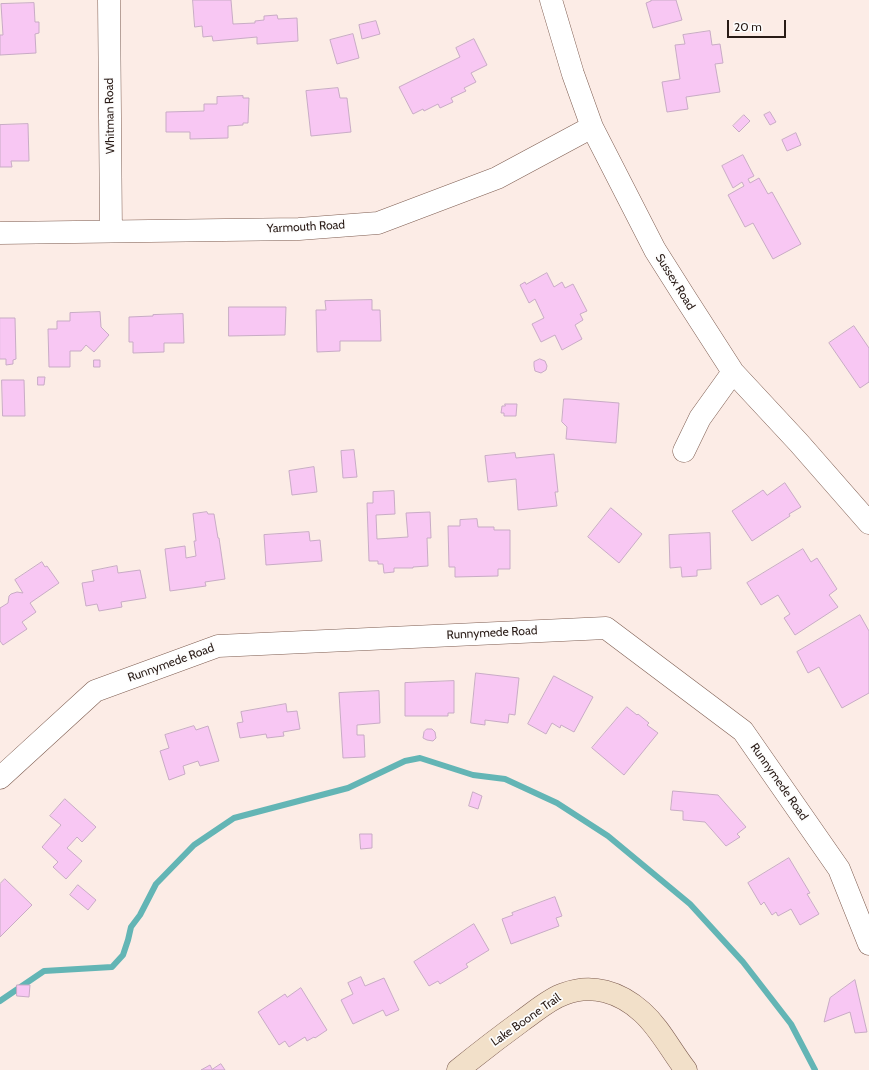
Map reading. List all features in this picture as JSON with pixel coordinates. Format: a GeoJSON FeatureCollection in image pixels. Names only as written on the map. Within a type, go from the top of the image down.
{"type":"FeatureCollection","features":[{"type":"Feature","properties":{"kind":"street","name":"Whitman Road"},"geometry":{"type":"LineString","coordinates":[[109,0],[112,231]]}},
{"type":"Feature","properties":{"kind":"street","name":"Sussex Road"},"geometry":{"type":"LineString","coordinates":[[551,0],[573,74],[592,127],[656,250],[733,372],[799,443],[869,523]]}},
{"type":"Feature","properties":{"kind":"street","name":"Yarmouth Road"},"geometry":{"type":"LineString","coordinates":[[0,232],[299,229],[378,222],[497,178],[592,127]]}},
{"type":"Feature","properties":{"kind":"street"},"geometry":{"type":"LineString","coordinates":[[684,451],[700,418],[733,372]]}},
{"type":"Feature","properties":{"kind":"street","name":"Runnymede Road"},"geometry":{"type":"LineString","coordinates":[[0,778],[94,691],[218,646],[606,628],[743,732],[839,869],[869,944]]}},
{"type":"Feature","properties":{"kind":"street","name":"Lake Boone Trail"},"geometry":{"type":"LineString","coordinates":[[458,1070],[549,1001],[575,990],[592,989],[606,991],[624,998],[642,1012],[662,1035],[686,1070]]}},
{"type":"Feature","properties":{"kind":"building"},"geometry":{"type":"Polygon","coordinates":[[[193,0],[231,0],[233,24],[255,23],[255,21],[264,20],[264,16],[277,15],[278,19],[297,18],[298,41],[257,44],[257,37],[213,41],[212,36],[203,37],[202,26],[195,27],[193,0]]]}},
{"type":"Feature","properties":{"kind":"building"},"geometry":{"type":"Polygon","coordinates":[[[651,0],[676,0],[682,20],[653,28],[646,3],[651,0]]]}},
{"type":"Feature","properties":{"kind":"building"},"geometry":{"type":"Polygon","coordinates":[[[34,3],[35,22],[39,22],[39,33],[35,34],[36,53],[0,55],[0,35],[3,35],[1,4],[34,3]]]}},
{"type":"Feature","properties":{"kind":"building"},"geometry":{"type":"Polygon","coordinates":[[[376,21],[380,34],[362,39],[359,25],[376,21]]]}},
{"type":"Feature","properties":{"kind":"building"},"geometry":{"type":"Polygon","coordinates":[[[710,31],[712,45],[720,44],[723,63],[715,64],[720,92],[686,97],[688,109],[667,112],[662,82],[680,79],[675,45],[685,44],[683,35],[710,31]]]}},
{"type":"Feature","properties":{"kind":"building"},"geometry":{"type":"Polygon","coordinates":[[[353,34],[359,58],[337,64],[330,40],[353,34]]]}},
{"type":"Feature","properties":{"kind":"building"},"geometry":{"type":"Polygon","coordinates":[[[474,39],[487,65],[471,73],[476,82],[464,88],[466,91],[451,98],[453,102],[440,108],[438,104],[424,111],[423,109],[413,114],[399,87],[460,57],[456,48],[474,39]]]}},
{"type":"Feature","properties":{"kind":"building"},"geometry":{"type":"Polygon","coordinates":[[[338,88],[340,98],[347,98],[351,132],[311,136],[306,91],[338,88]]]}},
{"type":"Feature","properties":{"kind":"building"},"geometry":{"type":"Polygon","coordinates":[[[243,96],[243,98],[249,98],[248,123],[243,123],[243,125],[228,126],[228,138],[190,139],[190,132],[166,132],[166,112],[204,111],[204,104],[217,104],[217,97],[243,96]]]}},
{"type":"Feature","properties":{"kind":"building"},"geometry":{"type":"Polygon","coordinates":[[[770,112],[776,122],[770,125],[764,115],[770,112]]]}},
{"type":"Feature","properties":{"kind":"building"},"geometry":{"type":"Polygon","coordinates":[[[744,115],[750,121],[739,132],[733,126],[744,115]]]}},
{"type":"Feature","properties":{"kind":"building"},"geometry":{"type":"Polygon","coordinates":[[[28,124],[29,161],[11,161],[12,167],[0,167],[0,125],[28,124]]]}},
{"type":"Feature","properties":{"kind":"building"},"geometry":{"type":"Polygon","coordinates":[[[796,133],[801,145],[787,151],[782,140],[796,133]]]}},
{"type":"Feature","properties":{"kind":"building"},"geometry":{"type":"Polygon","coordinates":[[[743,155],[754,176],[748,179],[750,183],[759,178],[768,194],[772,192],[801,244],[773,259],[753,223],[745,227],[728,195],[744,186],[742,182],[733,188],[722,166],[743,155]]]}},
{"type":"Feature","properties":{"kind":"building"},"geometry":{"type":"Polygon","coordinates":[[[547,273],[554,287],[562,282],[565,288],[573,284],[587,311],[580,314],[583,320],[575,325],[582,339],[562,350],[555,335],[541,342],[532,324],[544,318],[535,299],[529,303],[520,285],[525,282],[526,284],[547,273]]]}},
{"type":"Feature","properties":{"kind":"building"},"geometry":{"type":"Polygon","coordinates":[[[372,300],[372,310],[380,310],[381,341],[340,341],[340,351],[317,352],[316,310],[326,310],[325,301],[372,300]]]}},
{"type":"Feature","properties":{"kind":"building"},"geometry":{"type":"Polygon","coordinates":[[[229,307],[286,307],[285,335],[229,336],[229,307]]]}},
{"type":"Feature","properties":{"kind":"building"},"geometry":{"type":"Polygon","coordinates":[[[100,312],[101,327],[109,335],[94,352],[86,345],[81,351],[70,351],[70,367],[49,367],[48,329],[57,329],[57,321],[70,321],[70,313],[100,312]]]}},
{"type":"Feature","properties":{"kind":"building"},"geometry":{"type":"Polygon","coordinates":[[[183,314],[184,343],[164,343],[164,352],[133,353],[133,342],[129,342],[129,317],[183,314]]]}},
{"type":"Feature","properties":{"kind":"building"},"geometry":{"type":"Polygon","coordinates":[[[0,318],[15,318],[16,359],[13,360],[13,364],[6,365],[6,359],[0,359],[0,318]]]}},
{"type":"Feature","properties":{"kind":"building"},"geometry":{"type":"Polygon","coordinates":[[[854,326],[869,348],[869,382],[860,388],[829,343],[854,326]]]}},
{"type":"Feature","properties":{"kind":"building"},"geometry":{"type":"Polygon","coordinates":[[[540,359],[545,361],[547,366],[546,370],[541,373],[535,371],[534,366],[534,362],[540,359]]]}},
{"type":"Feature","properties":{"kind":"building"},"geometry":{"type":"Polygon","coordinates":[[[94,360],[100,360],[100,367],[94,367],[94,360]]]}},
{"type":"Feature","properties":{"kind":"building"},"geometry":{"type":"Polygon","coordinates":[[[38,377],[45,377],[44,385],[38,385],[38,377]]]}},
{"type":"Feature","properties":{"kind":"building"},"geometry":{"type":"Polygon","coordinates":[[[2,380],[24,380],[25,416],[3,416],[2,380]]]}},
{"type":"Feature","properties":{"kind":"building"},"geometry":{"type":"Polygon","coordinates":[[[564,399],[619,403],[616,443],[566,439],[567,427],[562,422],[564,399]]]}},
{"type":"Feature","properties":{"kind":"building"},"geometry":{"type":"Polygon","coordinates":[[[505,404],[517,404],[516,416],[504,416],[504,413],[501,413],[502,406],[505,406],[505,404]]]}},
{"type":"Feature","properties":{"kind":"building"},"geometry":{"type":"Polygon","coordinates":[[[354,450],[357,477],[343,478],[341,451],[354,450]]]}},
{"type":"Feature","properties":{"kind":"building"},"geometry":{"type":"Polygon","coordinates":[[[515,453],[516,458],[554,454],[558,492],[555,492],[557,506],[518,510],[516,479],[488,482],[485,456],[515,453]]]}},
{"type":"Feature","properties":{"kind":"building"},"geometry":{"type":"Polygon","coordinates":[[[314,467],[317,492],[292,495],[289,471],[314,467]]]}},
{"type":"Feature","properties":{"kind":"building"},"geometry":{"type":"Polygon","coordinates":[[[785,483],[801,507],[752,541],[732,511],[763,490],[767,495],[785,483]]]}},
{"type":"Feature","properties":{"kind":"building"},"geometry":{"type":"Polygon","coordinates":[[[394,491],[395,514],[376,515],[377,539],[408,537],[406,513],[430,512],[431,538],[427,538],[428,566],[394,568],[394,572],[384,573],[383,564],[378,564],[378,561],[369,561],[367,503],[373,503],[373,492],[394,491]]]}},
{"type":"Feature","properties":{"kind":"building"},"geometry":{"type":"Polygon","coordinates":[[[611,508],[642,534],[619,563],[588,537],[611,508]]]}},
{"type":"Feature","properties":{"kind":"building"},"geometry":{"type":"Polygon","coordinates":[[[207,512],[208,514],[214,514],[225,579],[205,582],[206,586],[170,591],[165,549],[185,546],[186,558],[196,556],[193,514],[207,512]]]}},
{"type":"Feature","properties":{"kind":"building"},"geometry":{"type":"Polygon","coordinates":[[[477,519],[478,527],[494,527],[494,530],[510,530],[510,569],[498,569],[498,576],[455,577],[455,567],[449,567],[448,526],[460,526],[460,520],[477,519]]]}},
{"type":"Feature","properties":{"kind":"building"},"geometry":{"type":"Polygon","coordinates":[[[309,532],[310,541],[320,540],[322,561],[266,565],[264,535],[309,532]]]}},
{"type":"Feature","properties":{"kind":"building"},"geometry":{"type":"Polygon","coordinates":[[[710,533],[711,569],[697,570],[697,576],[682,577],[681,567],[670,568],[669,535],[710,533]]]}},
{"type":"Feature","properties":{"kind":"building"},"geometry":{"type":"Polygon","coordinates":[[[803,549],[811,562],[817,558],[837,589],[829,595],[838,607],[795,635],[784,618],[790,614],[778,595],[761,605],[747,583],[803,549]]]}},
{"type":"Feature","properties":{"kind":"building"},"geometry":{"type":"Polygon","coordinates":[[[42,562],[45,567],[47,566],[59,583],[30,603],[36,612],[22,622],[27,629],[3,645],[0,641],[0,608],[8,603],[9,596],[11,594],[17,592],[23,593],[15,580],[42,562]]]}},
{"type":"Feature","properties":{"kind":"building"},"geometry":{"type":"Polygon","coordinates":[[[117,566],[118,573],[140,570],[146,598],[121,602],[122,607],[99,611],[97,604],[86,606],[82,583],[94,581],[92,571],[117,566]]]}},
{"type":"Feature","properties":{"kind":"building"},"geometry":{"type":"Polygon","coordinates":[[[860,615],[869,631],[869,693],[842,708],[819,667],[808,673],[797,652],[860,615]]]}},
{"type":"Feature","properties":{"kind":"building"},"geometry":{"type":"Polygon","coordinates":[[[476,673],[519,678],[515,715],[509,714],[508,723],[485,720],[485,725],[471,723],[476,673]]]}},
{"type":"Feature","properties":{"kind":"building"},"geometry":{"type":"Polygon","coordinates":[[[554,676],[593,697],[574,732],[561,725],[560,728],[552,723],[546,734],[528,724],[554,676]]]}},
{"type":"Feature","properties":{"kind":"building"},"geometry":{"type":"Polygon","coordinates":[[[454,681],[454,713],[448,713],[448,716],[405,716],[405,683],[454,681]]]}},
{"type":"Feature","properties":{"kind":"building"},"geometry":{"type":"Polygon","coordinates":[[[379,691],[380,723],[357,725],[357,735],[364,735],[365,757],[343,758],[339,693],[379,691]]]}},
{"type":"Feature","properties":{"kind":"building"},"geometry":{"type":"Polygon","coordinates":[[[286,704],[287,712],[297,711],[300,729],[283,732],[284,736],[267,738],[266,734],[240,738],[237,723],[243,722],[241,712],[286,704]]]}},
{"type":"Feature","properties":{"kind":"building"},"geometry":{"type":"Polygon","coordinates":[[[627,707],[649,723],[647,725],[658,733],[624,775],[592,748],[627,707]]]}},
{"type":"Feature","properties":{"kind":"building"},"geometry":{"type":"Polygon","coordinates":[[[194,726],[196,730],[208,726],[219,761],[200,766],[198,761],[183,766],[185,774],[169,780],[160,751],[169,748],[165,735],[194,726]]]}},
{"type":"Feature","properties":{"kind":"building"},"geometry":{"type":"Polygon","coordinates":[[[427,729],[432,729],[435,732],[436,738],[433,741],[423,738],[424,732],[427,729]]]}},
{"type":"Feature","properties":{"kind":"building"},"geometry":{"type":"Polygon","coordinates":[[[673,791],[718,795],[746,827],[737,834],[740,837],[726,846],[705,822],[683,820],[683,811],[671,810],[673,791]]]}},
{"type":"Feature","properties":{"kind":"building"},"geometry":{"type":"Polygon","coordinates":[[[473,792],[482,796],[478,809],[469,806],[473,792]]]}},
{"type":"Feature","properties":{"kind":"building"},"geometry":{"type":"Polygon","coordinates":[[[65,799],[96,827],[82,842],[77,837],[67,848],[82,861],[66,879],[53,867],[58,862],[42,847],[61,825],[50,816],[65,799]]]}},
{"type":"Feature","properties":{"kind":"building"},"geometry":{"type":"Polygon","coordinates":[[[360,834],[372,834],[372,848],[361,849],[360,834]]]}},
{"type":"Feature","properties":{"kind":"building"},"geometry":{"type":"Polygon","coordinates":[[[789,858],[810,893],[807,894],[819,914],[800,925],[791,909],[778,916],[776,912],[772,915],[764,902],[761,905],[748,883],[789,858]]]}},
{"type":"Feature","properties":{"kind":"building"},"geometry":{"type":"Polygon","coordinates":[[[5,879],[32,905],[0,937],[0,884],[5,879]]]}},
{"type":"Feature","properties":{"kind":"building"},"geometry":{"type":"Polygon","coordinates":[[[78,885],[96,900],[88,910],[70,895],[78,885]]]}},
{"type":"Feature","properties":{"kind":"building"},"geometry":{"type":"Polygon","coordinates":[[[555,897],[562,916],[556,918],[559,926],[511,944],[502,919],[513,915],[512,913],[555,897]]]}},
{"type":"Feature","properties":{"kind":"building"},"geometry":{"type":"Polygon","coordinates":[[[474,924],[489,950],[466,964],[468,967],[440,984],[438,981],[429,986],[414,962],[474,924]]]}},
{"type":"Feature","properties":{"kind":"building"},"geometry":{"type":"Polygon","coordinates":[[[361,977],[365,986],[384,978],[399,1010],[386,1016],[383,1010],[353,1024],[341,1000],[353,994],[348,983],[361,977]]]}},
{"type":"Feature","properties":{"kind":"building"},"geometry":{"type":"Polygon","coordinates":[[[855,980],[867,1032],[855,1033],[850,1012],[824,1022],[830,998],[855,980]]]}},
{"type":"Feature","properties":{"kind":"building"},"geometry":{"type":"Polygon","coordinates":[[[17,985],[30,985],[29,997],[17,996],[17,985]]]}},
{"type":"Feature","properties":{"kind":"building"},"geometry":{"type":"Polygon","coordinates":[[[301,988],[327,1030],[315,1038],[314,1037],[307,1041],[305,1037],[289,1047],[285,1041],[279,1045],[258,1012],[285,994],[287,997],[301,988]]]}},
{"type":"Feature","properties":{"kind":"building"},"geometry":{"type":"Polygon","coordinates":[[[221,1064],[225,1070],[201,1070],[210,1065],[212,1069],[221,1064]]]}},
{"type":"Feature","properties":{"kind":"waterway"},"geometry":{"type":"LineString","coordinates":[[0,1001],[44,971],[112,967],[123,955],[131,927],[140,915],[156,884],[194,845],[234,818],[348,788],[405,761],[420,758],[473,775],[505,779],[557,803],[608,836],[690,904],[743,962],[791,1024],[815,1070]]}}]}
